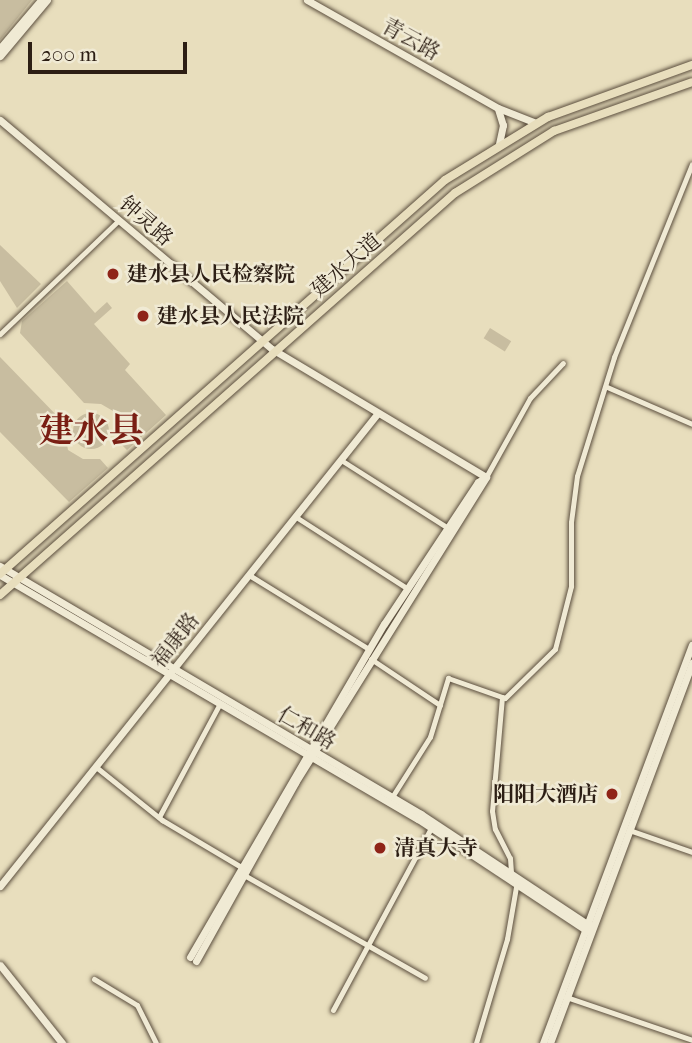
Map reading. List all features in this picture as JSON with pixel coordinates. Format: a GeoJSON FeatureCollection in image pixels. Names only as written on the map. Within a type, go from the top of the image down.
{"type":"FeatureCollection","features":[{"type":"Feature","properties":{"kind":"main road","name":"建水大道"},"geometry":{"type":"LineString","coordinates":[[1,571],[445,180],[536,123],[586,101],[692,65]]}},
{"type":"Feature","properties":{"kind":"main road","name":"建水大道"},"geometry":{"type":"LineString","coordinates":[[0,595],[455,192],[507,157],[579,120],[692,82]]}},
{"type":"Feature","properties":{"kind":"street"},"geometry":{"type":"LineString","coordinates":[[0,48],[41,0]]}},
{"type":"Feature","properties":{"kind":"street"},"geometry":{"type":"LineString","coordinates":[[0,56],[47,0]]}},
{"type":"Feature","properties":{"kind":"street","name":"青云路"},"geometry":{"type":"LineString","coordinates":[[307,0],[498,108],[536,123]]}},
{"type":"Feature","properties":{"kind":"street"},"geometry":{"type":"LineString","coordinates":[[498,108],[503,125],[499,144]]}},
{"type":"Feature","properties":{"kind":"street","name":"钟灵路"},"geometry":{"type":"LineString","coordinates":[[0,120],[262,342],[377,415],[486,477]]}},
{"type":"Feature","properties":{"kind":"street"},"geometry":{"type":"LineString","coordinates":[[510,876],[510,858],[495,829],[492,811],[502,697],[551,655],[561,633],[570,586],[571,522],[577,476],[607,387],[614,357],[692,164]]}},
{"type":"Feature","properties":{"kind":"street"},"geometry":{"type":"LineString","coordinates":[[0,334],[118,221]]}},
{"type":"Feature","properties":{"kind":"street"},"geometry":{"type":"LineString","coordinates":[[310,753],[486,477],[530,398],[563,363]]}},
{"type":"Feature","properties":{"kind":"street"},"geometry":{"type":"LineString","coordinates":[[607,387],[692,424]]}},
{"type":"Feature","properties":{"kind":"street","name":"福康路"},"geometry":{"type":"LineString","coordinates":[[0,886],[377,415]]}},
{"type":"Feature","properties":{"kind":"street"},"geometry":{"type":"LineString","coordinates":[[341,460],[448,528]]}},
{"type":"Feature","properties":{"kind":"street"},"geometry":{"type":"LineString","coordinates":[[193,959],[369,649],[448,528],[486,477]]}},
{"type":"Feature","properties":{"kind":"street"},"geometry":{"type":"LineString","coordinates":[[296,517],[408,589]]}},
{"type":"Feature","properties":{"kind":"street","name":"仁和路"},"geometry":{"type":"LineString","coordinates":[[1,571],[310,753],[431,828],[516,887],[588,929]]}},
{"type":"Feature","properties":{"kind":"street"},"geometry":{"type":"LineString","coordinates":[[249,575],[369,649]]}},
{"type":"Feature","properties":{"kind":"street"},"geometry":{"type":"LineString","coordinates":[[543,1043],[563,996],[692,645]]}},
{"type":"Feature","properties":{"kind":"street"},"geometry":{"type":"LineString","coordinates":[[370,659],[440,705]]}},
{"type":"Feature","properties":{"kind":"street"},"geometry":{"type":"LineString","coordinates":[[588,929],[629,830],[692,663]]}},
{"type":"Feature","properties":{"kind":"street","name":"仁和路"},"geometry":{"type":"LineString","coordinates":[[171,673],[219,705],[391,797],[588,929]]}},
{"type":"Feature","properties":{"kind":"street"},"geometry":{"type":"LineString","coordinates":[[391,797],[430,737],[450,677],[502,697]]}},
{"type":"Feature","properties":{"kind":"street"},"geometry":{"type":"LineString","coordinates":[[159,817],[219,705]]}},
{"type":"Feature","properties":{"kind":"street"},"geometry":{"type":"LineString","coordinates":[[96,767],[159,817],[243,871],[425,978]]}},
{"type":"Feature","properties":{"kind":"street"},"geometry":{"type":"LineString","coordinates":[[333,1010],[431,828]]}},
{"type":"Feature","properties":{"kind":"street"},"geometry":{"type":"LineString","coordinates":[[629,830],[692,852]]}},
{"type":"Feature","properties":{"kind":"street"},"geometry":{"type":"LineString","coordinates":[[476,1043],[507,939],[516,887]]}},
{"type":"Feature","properties":{"kind":"street"},"geometry":{"type":"LineString","coordinates":[[0,965],[62,1043]]}},
{"type":"Feature","properties":{"kind":"street"},"geometry":{"type":"LineString","coordinates":[[94,979],[137,1005],[156,1043]]}},
{"type":"Feature","properties":{"kind":"street"},"geometry":{"type":"LineString","coordinates":[[563,996],[692,1040]]}},
{"type":"Feature","properties":{"kind":"street"},"geometry":{"type":"LineString","coordinates":[[550,1043],[563,996]]}},
{"type":"Feature","properties":{"kind":"shaded area"},"geometry":{"type":"Polygon","coordinates":[[[0,0],[32,0],[0,40],[0,0]]]}},
{"type":"Feature","properties":{"kind":"shaded area"},"geometry":{"type":"Polygon","coordinates":[[[0,245],[41,284],[17,308],[0,281],[0,245]]]}},
{"type":"Feature","properties":{"kind":"shaded area"},"geometry":{"type":"Polygon","coordinates":[[[67,281],[95,313],[107,302],[112,308],[94,324],[130,364],[125,370],[166,415],[127,450],[120,443],[121,428],[113,411],[101,404],[84,403],[20,333],[22,321],[67,281]]]}},
{"type":"Feature","properties":{"kind":"shaded area"},"geometry":{"type":"Polygon","coordinates":[[[490,328],[511,341],[505,351],[484,338],[490,328]]]}},
{"type":"Feature","properties":{"kind":"shaded area"},"geometry":{"type":"Polygon","coordinates":[[[0,357],[63,422],[68,450],[83,459],[100,459],[108,468],[69,502],[0,432],[0,357]]]}},
{"type":"Feature","properties":{"kind":"shaded area"},"geometry":{"type":"Polygon","coordinates":[[[91,413],[104,418],[109,431],[104,444],[91,449],[78,444],[73,431],[78,418],[91,413]]]}},
{"type":"Feature","properties":{"kind":"place","name":"建水县人民检察院"},"geometry":{"type":"Point","coordinates":[113,274]}},
{"type":"Feature","properties":{"kind":"place","name":"建水县人民法院"},"geometry":{"type":"Point","coordinates":[143,316]}},
{"type":"Feature","properties":{"kind":"place","name":"阳阳大酒店"},"geometry":{"type":"Point","coordinates":[612,794]}},
{"type":"Feature","properties":{"kind":"place","name":"清真大寺"},"geometry":{"type":"Point","coordinates":[380,848]}},
{"type":"Feature","properties":{"kind":"district","name":"建水县"},"geometry":{"type":"Point","coordinates":[91,431]}}]}
